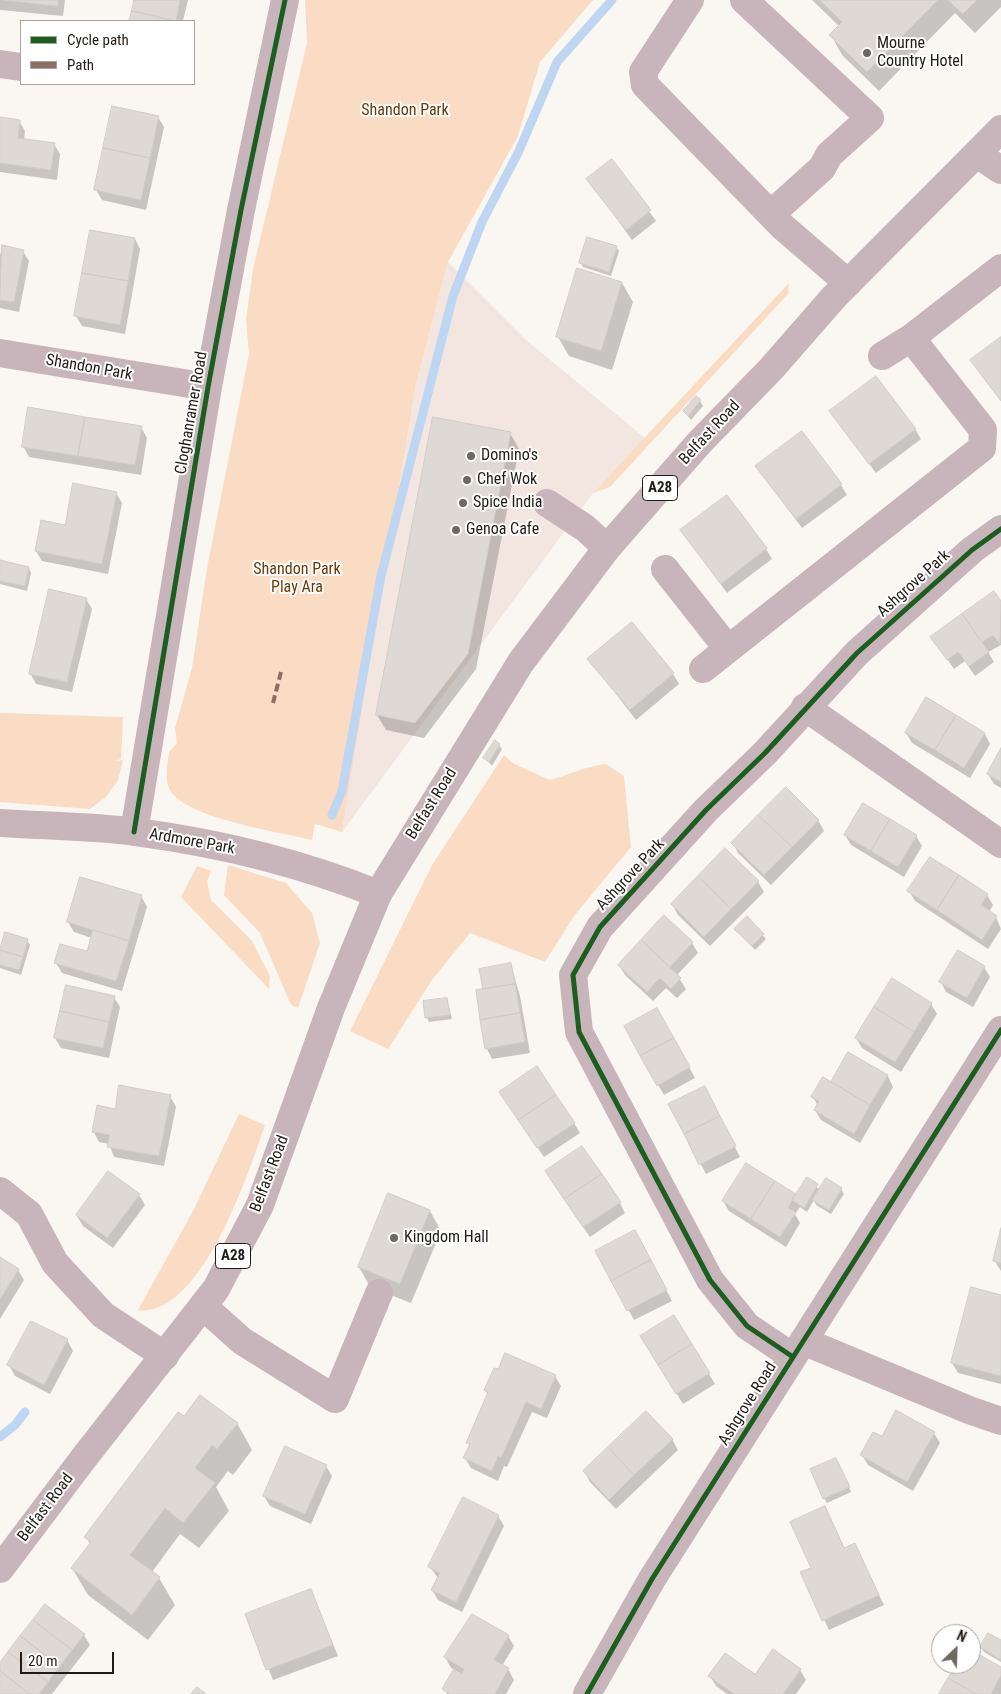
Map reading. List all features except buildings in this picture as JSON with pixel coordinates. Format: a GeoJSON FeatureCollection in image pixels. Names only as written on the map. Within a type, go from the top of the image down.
{"type":"FeatureCollection","features":[{"type":"Feature","properties":{"kind":"highway","name":"Belfast Road"},"geometry":{"type":"LineString","coordinates":[[0,1570],[82,1459],[216,1289],[260,1205],[331,1008],[378,894],[521,662],[607,548],[699,443],[771,369],[848,283],[1001,128]]}},
{"type":"Feature","properties":{"kind":"street","name":"Cloghanramer Road"},"geometry":{"type":"LineString","coordinates":[[134,832],[208,387],[241,210],[285,0]]}},
{"type":"Feature","properties":{"kind":"street"},"geometry":{"type":"LineString","coordinates":[[690,0],[643,72],[644,85],[771,214],[848,283]]}},
{"type":"Feature","properties":{"kind":"street"},"geometry":{"type":"LineString","coordinates":[[744,0],[870,118],[829,155],[822,168],[771,214]]}},
{"type":"Feature","properties":{"kind":"street"},"geometry":{"type":"LineString","coordinates":[[0,64],[20,67]]}},
{"type":"Feature","properties":{"kind":"street"},"geometry":{"type":"LineString","coordinates":[[977,154],[1001,170]]}},
{"type":"Feature","properties":{"kind":"street"},"geometry":{"type":"LineString","coordinates":[[882,356],[911,338],[1001,268]]}},
{"type":"Feature","properties":{"kind":"street"},"geometry":{"type":"LineString","coordinates":[[703,669],[982,448],[983,430],[911,338]]}},
{"type":"Feature","properties":{"kind":"street","name":"Shandon Park"},"geometry":{"type":"LineString","coordinates":[[0,353],[208,387]]}},
{"type":"Feature","properties":{"kind":"street"},"geometry":{"type":"LineString","coordinates":[[547,503],[585,528],[607,548]]}},
{"type":"Feature","properties":{"kind":"street","name":"Ashgrove Park"},"geometry":{"type":"LineString","coordinates":[[1001,529],[972,550],[857,653],[805,707],[765,753],[706,810],[600,927],[573,975],[579,1032],[710,1280],[747,1326],[798,1349],[1001,1421]]}},
{"type":"Feature","properties":{"kind":"street"},"geometry":{"type":"LineString","coordinates":[[665,569],[728,649]]}},
{"type":"Feature","properties":{"kind":"street"},"geometry":{"type":"LineString","coordinates":[[805,707],[1001,844]]}},
{"type":"Feature","properties":{"kind":"street","name":"Ardmore Park"},"geometry":{"type":"LineString","coordinates":[[0,823],[134,832],[236,849],[329,876],[378,894]]}},
{"type":"Feature","properties":{"kind":"street","name":"Ashgrove Road"},"geometry":{"type":"LineString","coordinates":[[587,1694],[652,1579],[1001,1030]]}},
{"type":"Feature","properties":{"kind":"street"},"geometry":{"type":"LineString","coordinates":[[0,1191],[29,1214],[55,1263],[103,1315],[165,1356]]}},
{"type":"Feature","properties":{"kind":"street"},"geometry":{"type":"LineString","coordinates":[[204,1306],[242,1341],[336,1399],[379,1294]]}},
{"type":"Feature","properties":{"kind":"shaded area"},"geometry":{"type":"Polygon","coordinates":[[[448,262],[526,340],[645,438],[593,493],[342,832],[416,384],[448,262]]]}},
{"type":"Feature","properties":{"kind":"green space","name":"Shandon Park"},"geometry":{"type":"Polygon","coordinates":[[[305,0],[593,0],[540,62],[518,136],[448,262],[416,384],[342,832],[315,824],[312,840],[257,828],[213,816],[194,808],[179,800],[170,790],[167,776],[169,752],[177,743],[175,728],[192,668],[207,568],[249,354],[246,320],[253,269],[307,43],[305,0]]]}},
{"type":"Feature","properties":{"kind":"green space"},"geometry":{"type":"Polygon","coordinates":[[[789,283],[788,294],[610,487],[593,493],[789,283]]]}},
{"type":"Feature","properties":{"kind":"green space"},"geometry":{"type":"Polygon","coordinates":[[[0,713],[123,717],[121,759],[114,761],[123,760],[118,780],[106,797],[90,809],[0,802],[0,713]]]}},
{"type":"Feature","properties":{"kind":"green space"},"geometry":{"type":"Polygon","coordinates":[[[504,755],[514,764],[550,780],[606,764],[624,776],[631,847],[574,916],[545,962],[470,933],[432,980],[388,1049],[350,1031],[432,865],[504,755]]]}},
{"type":"Feature","properties":{"kind":"green space"},"geometry":{"type":"Polygon","coordinates":[[[228,865],[286,883],[312,913],[320,943],[298,1008],[291,1005],[260,933],[224,895],[228,865]]]}},
{"type":"Feature","properties":{"kind":"green space"},"geometry":{"type":"Polygon","coordinates":[[[197,866],[211,871],[207,882],[211,900],[252,941],[270,976],[269,989],[181,897],[197,866]]]}},
{"type":"Feature","properties":{"kind":"green space"},"geometry":{"type":"Polygon","coordinates":[[[239,1114],[265,1125],[247,1175],[219,1238],[202,1267],[182,1291],[161,1306],[138,1310],[193,1211],[239,1114]]]}},
{"type":"Feature","properties":{"kind":"waterway"},"geometry":{"type":"LineString","coordinates":[[332,815],[342,791],[381,576],[453,296],[482,222],[518,153],[557,62],[612,0]]}},
{"type":"Feature","properties":{"kind":"waterway"},"geometry":{"type":"LineString","coordinates":[[0,1437],[15,1425],[25,1412]]}},
{"type":"Feature","properties":{"kind":"marked path"},"geometry":{"type":"LineString","coordinates":[[273,703],[281,672]]}},
{"type":"Feature","properties":{"kind":"cycle path"},"geometry":{"type":"LineString","coordinates":[[134,832],[208,387],[241,210],[285,0]]}},
{"type":"Feature","properties":{"kind":"cycle path"},"geometry":{"type":"LineString","coordinates":[[793,1357],[747,1326],[710,1280],[579,1032],[573,975],[600,927],[706,810],[765,753],[857,653],[972,550],[1001,529]]}},
{"type":"Feature","properties":{"kind":"cycle path"},"geometry":{"type":"LineString","coordinates":[[587,1694],[652,1579],[1001,1030]]}},
{"type":"Feature","properties":{"kind":"place","name":"Mourne Country Hotel"},"geometry":{"type":"Point","coordinates":[867,53]}},
{"type":"Feature","properties":{"kind":"place","name":"Domino's"},"geometry":{"type":"Point","coordinates":[471,456]}},
{"type":"Feature","properties":{"kind":"place","name":"Chef Wok"},"geometry":{"type":"Point","coordinates":[467,480]}},
{"type":"Feature","properties":{"kind":"place","name":"Spice India"},"geometry":{"type":"Point","coordinates":[463,503]}},
{"type":"Feature","properties":{"kind":"place","name":"Genoa Cafe"},"geometry":{"type":"Point","coordinates":[456,530]}},
{"type":"Feature","properties":{"kind":"place","name":"Kingdom Hall"},"geometry":{"type":"Point","coordinates":[394,1238]}},
{"type":"Feature","properties":{"kind":"park label","name":"Shandon Park Play Ara"},"geometry":{"type":"Point","coordinates":[297,579]}}]}
